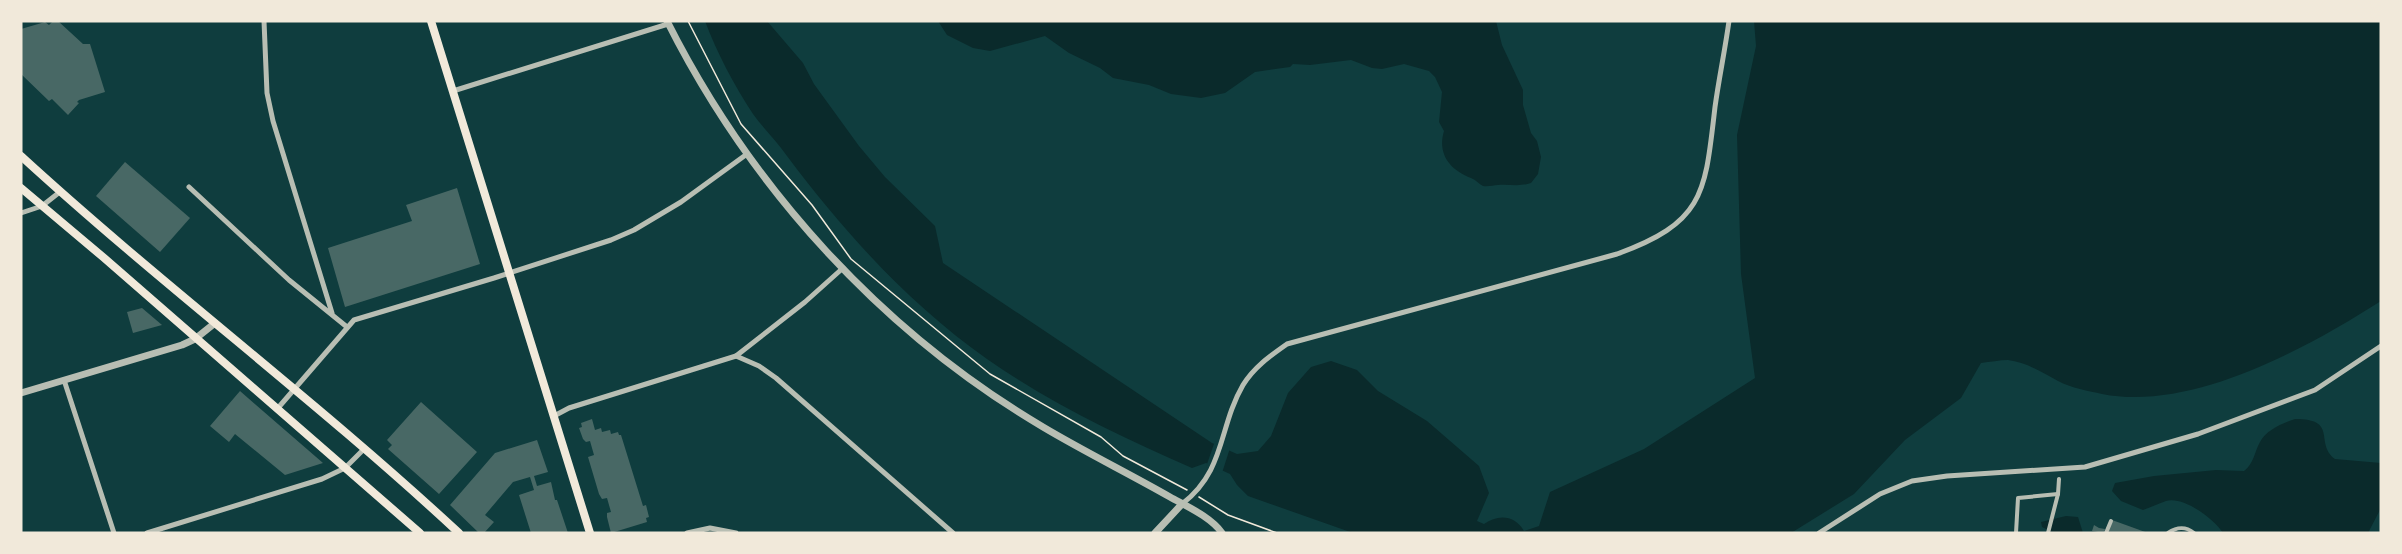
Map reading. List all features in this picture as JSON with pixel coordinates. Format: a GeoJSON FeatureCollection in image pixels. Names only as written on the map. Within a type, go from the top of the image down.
{"type":"FeatureCollection","features":[{"type":"Feature","properties":{"kind":"main road"},"geometry":{"type":"LineString","coordinates":[[432,21],[590,533]]}},
{"type":"Feature","properties":{"kind":"main road"},"geometry":{"type":"LineString","coordinates":[[21,156],[459,533]]}},
{"type":"Feature","properties":{"kind":"main road"},"geometry":{"type":"LineString","coordinates":[[21,189],[278,408],[420,533]]}},
{"type":"Feature","properties":{"kind":"street"},"geometry":{"type":"LineString","coordinates":[[264,21],[267,93],[270,106],[332,313]]}},
{"type":"Feature","properties":{"kind":"street"},"geometry":{"type":"LineString","coordinates":[[1155,533],[1194,494],[1212,470],[1233,407],[1244,385],[1260,363],[1287,344],[1617,254],[1649,243],[1678,223],[1698,199],[1708,171],[1729,21]]}},
{"type":"Feature","properties":{"kind":"street"},"geometry":{"type":"LineString","coordinates":[[453,90],[667,22],[747,154],[788,207],[843,268],[900,324],[955,369],[1043,427],[1182,504],[1222,533]]}},
{"type":"Feature","properties":{"kind":"street"},"geometry":{"type":"LineString","coordinates":[[278,408],[354,320],[603,243],[634,230],[681,202],[747,154]]}},
{"type":"Feature","properties":{"kind":"street"},"geometry":{"type":"LineString","coordinates":[[189,188],[289,280],[347,327]]}},
{"type":"Feature","properties":{"kind":"street"},"geometry":{"type":"LineString","coordinates":[[21,213],[42,206],[61,191]]}},
{"type":"Feature","properties":{"kind":"street"},"geometry":{"type":"LineString","coordinates":[[554,416],[569,408],[736,356],[805,302],[843,268]]}},
{"type":"Feature","properties":{"kind":"street"},"geometry":{"type":"LineString","coordinates":[[21,393],[168,350],[195,339],[215,323]]}},
{"type":"Feature","properties":{"kind":"street"},"geometry":{"type":"LineString","coordinates":[[1819,533],[1880,494],[1912,481],[1947,476],[2085,467],[2198,434],[2315,390],[2381,346]]}},
{"type":"Feature","properties":{"kind":"street"},"geometry":{"type":"LineString","coordinates":[[736,356],[759,366],[776,378],[953,533]]}},
{"type":"Feature","properties":{"kind":"street"},"geometry":{"type":"LineString","coordinates":[[64,380],[114,533]]}},
{"type":"Feature","properties":{"kind":"street"},"geometry":{"type":"LineString","coordinates":[[147,533],[322,479],[345,468],[364,449]]}},
{"type":"Feature","properties":{"kind":"street"},"geometry":{"type":"LineString","coordinates":[[2048,533],[2058,494],[2059,479]]}},
{"type":"Feature","properties":{"kind":"street"},"geometry":{"type":"LineString","coordinates":[[2016,533],[2018,498],[2058,494]]}},
{"type":"Feature","properties":{"kind":"street"},"geometry":{"type":"LineString","coordinates":[[2106,533],[2111,521]]}},
{"type":"Feature","properties":{"kind":"street"},"geometry":{"type":"LineString","coordinates":[[687,533],[710,528],[725,529],[736,533]]}},
{"type":"Feature","properties":{"kind":"street"},"geometry":{"type":"LineString","coordinates":[[2168,533],[2183,528],[2194,533]]}},
{"type":"Feature","properties":{"kind":"path"},"geometry":{"type":"LineString","coordinates":[[688,21],[741,124],[812,205],[851,259],[990,374],[1101,437],[1123,456],[1175,483]]}},
{"type":"Feature","properties":{"kind":"path"},"geometry":{"type":"LineString","coordinates":[[1202,500],[1228,516],[1277,533]]}},
{"type":"Feature","properties":{"kind":"water"},"geometry":{"type":"Polygon","coordinates":[[[705,21],[767,21],[803,63],[814,84],[859,146],[885,177],[935,226],[943,263],[1212,443],[1237,454],[1258,451],[1271,436],[1288,393],[1311,367],[1331,361],[1357,370],[1378,391],[1427,421],[1479,466],[1489,493],[1477,521],[1484,524],[1500,518],[1511,519],[1524,531],[1539,526],[1550,492],[1644,449],[1755,378],[1741,274],[1737,135],[1756,46],[1754,21],[2381,21],[2381,301],[2284,356],[2248,372],[2173,394],[2137,397],[2102,394],[2069,386],[2015,361],[1981,363],[1961,398],[1905,440],[1854,494],[1791,533],[1353,533],[1248,496],[1230,474],[1206,463],[1192,468],[1113,432],[1036,391],[958,338],[904,291],[831,212],[746,103],[720,57],[705,21]]]}},
{"type":"Feature","properties":{"kind":"water"},"geometry":{"type":"Polygon","coordinates":[[[938,21],[1496,21],[1502,45],[1523,90],[1523,105],[1531,133],[1537,141],[1541,157],[1538,174],[1531,183],[1527,184],[1483,186],[1457,171],[1447,160],[1442,147],[1444,131],[1439,122],[1442,92],[1435,77],[1429,71],[1404,64],[1382,69],[1372,68],[1351,60],[1310,65],[1293,64],[1290,67],[1255,72],[1225,93],[1201,98],[1171,94],[1149,85],[1113,78],[1100,68],[1069,53],[1045,36],[990,51],[973,48],[947,35],[938,21]]]}},
{"type":"Feature","properties":{"kind":"water"},"geometry":{"type":"Polygon","coordinates":[[[2295,419],[2308,420],[2321,427],[2329,453],[2335,459],[2381,463],[2381,508],[2368,533],[2223,533],[2206,515],[2190,505],[2173,500],[2143,510],[2121,501],[2112,491],[2115,483],[2154,476],[2216,470],[2244,471],[2250,465],[2266,434],[2295,419]]]}},
{"type":"Feature","properties":{"kind":"water"},"geometry":{"type":"Polygon","coordinates":[[[2066,516],[2078,517],[2083,533],[2054,533],[2042,527],[2041,522],[2066,516]]]}},
{"type":"Feature","properties":{"kind":"pier"},"geometry":{"type":"Polygon","coordinates":[[[1215,441],[1230,448],[1222,473],[1206,467],[1215,441]]]}},
{"type":"Feature","properties":{"kind":"building"},"geometry":{"type":"Polygon","coordinates":[[[53,21],[58,21],[83,44],[90,44],[105,92],[79,100],[68,115],[52,99],[49,101],[21,74],[21,29],[45,22],[49,25],[53,21]]]}},
{"type":"Feature","properties":{"kind":"building"},"geometry":{"type":"Polygon","coordinates":[[[125,162],[190,218],[160,252],[96,196],[125,162]]]}},
{"type":"Feature","properties":{"kind":"building"},"geometry":{"type":"Polygon","coordinates":[[[457,188],[480,264],[345,307],[328,248],[412,221],[406,205],[457,188]]]}},
{"type":"Feature","properties":{"kind":"building"},"geometry":{"type":"Polygon","coordinates":[[[142,308],[162,325],[133,333],[127,312],[142,308]]]}},
{"type":"Feature","properties":{"kind":"building"},"geometry":{"type":"Polygon","coordinates":[[[240,391],[323,463],[285,475],[235,434],[229,442],[210,426],[240,391]]]}},
{"type":"Feature","properties":{"kind":"building"},"geometry":{"type":"Polygon","coordinates":[[[421,402],[477,452],[439,494],[388,449],[392,445],[387,440],[421,402]]]}},
{"type":"Feature","properties":{"kind":"building"},"geometry":{"type":"Polygon","coordinates":[[[592,419],[595,430],[601,428],[602,432],[610,430],[611,434],[618,432],[621,435],[643,506],[646,505],[649,517],[646,518],[647,522],[611,533],[607,513],[611,512],[607,498],[602,499],[599,494],[588,457],[594,455],[590,441],[586,442],[583,439],[579,428],[582,427],[581,423],[592,419]]]}},
{"type":"Feature","properties":{"kind":"building"},"geometry":{"type":"Polygon","coordinates":[[[537,440],[548,472],[534,476],[537,486],[551,482],[555,500],[557,500],[568,533],[531,533],[519,495],[534,490],[530,477],[513,482],[485,515],[494,522],[484,533],[479,533],[450,505],[495,453],[537,440]]]}},
{"type":"Feature","properties":{"kind":"building"},"geometry":{"type":"Polygon","coordinates":[[[2112,520],[2148,533],[2108,533],[2112,520]]]}},
{"type":"Feature","properties":{"kind":"building"},"geometry":{"type":"Polygon","coordinates":[[[2094,525],[2105,529],[2104,533],[2092,531],[2094,525]]]}}]}
